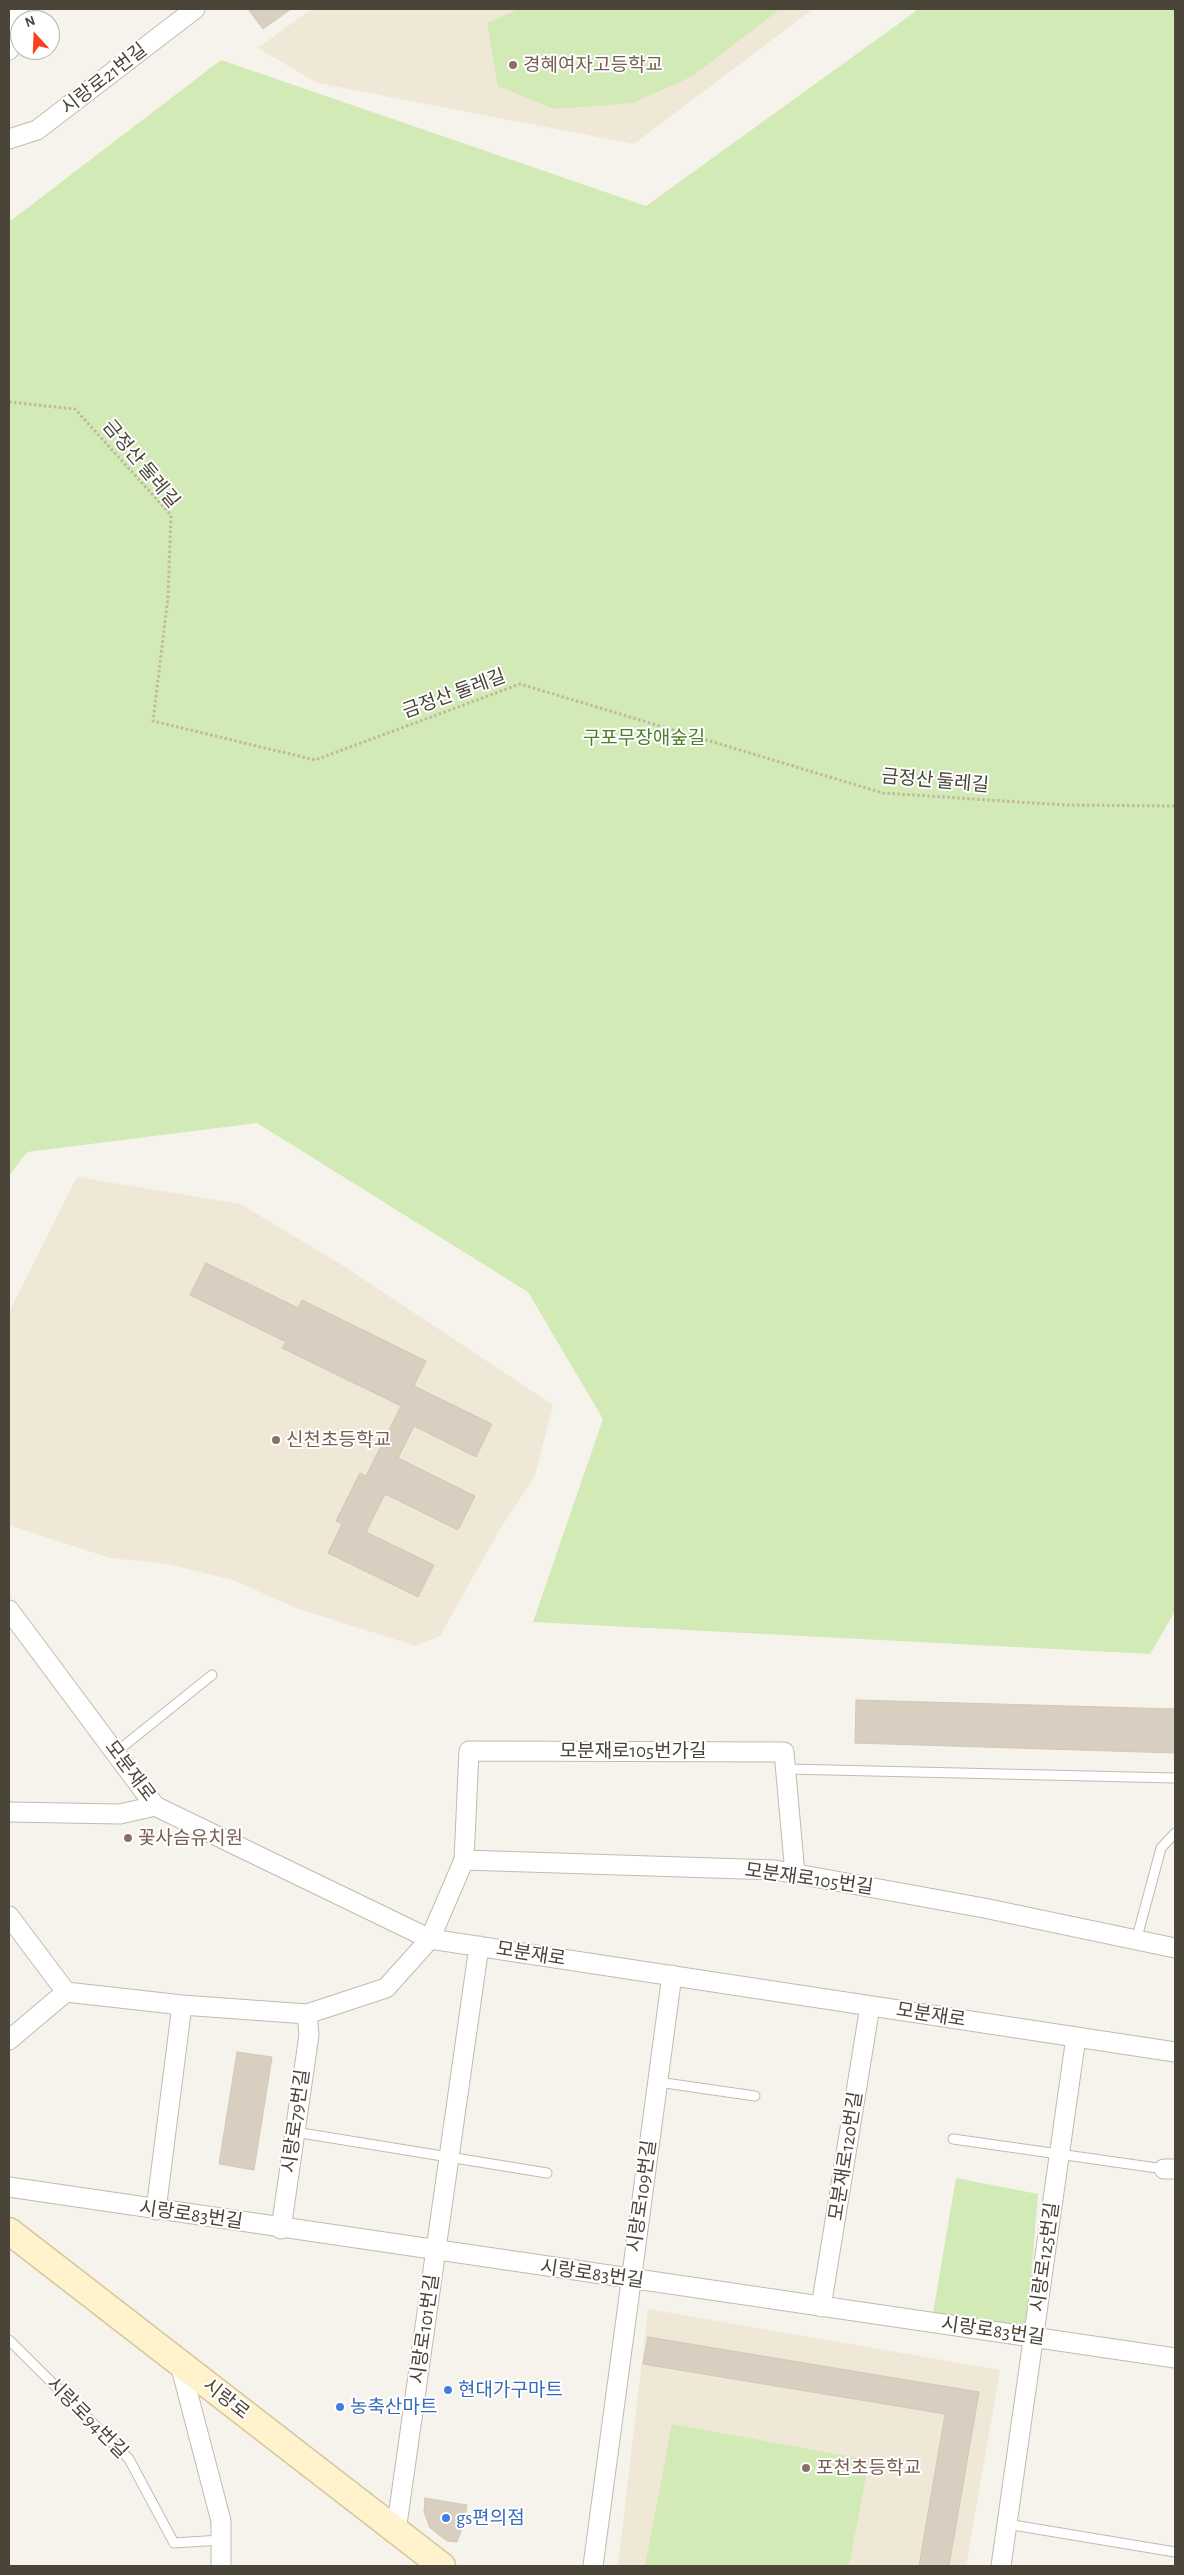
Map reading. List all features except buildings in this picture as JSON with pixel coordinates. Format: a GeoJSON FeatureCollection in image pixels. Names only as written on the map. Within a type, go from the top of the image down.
{"type":"FeatureCollection","features":[{"type":"Feature","properties":{"kind":"main road","name":"시랑로"},"geometry":{"type":"LineString","coordinates":[[9,2231],[442,2566]]}},
{"type":"Feature","properties":{"kind":"street"},"geometry":{"type":"LineString","coordinates":[[9,50],[18,9]]}},
{"type":"Feature","properties":{"kind":"street","name":"시랑로21번길"},"geometry":{"type":"LineString","coordinates":[[9,140],[37,130],[195,9]]}},
{"type":"Feature","properties":{"kind":"street","name":"모분재로"},"geometry":{"type":"LineString","coordinates":[[9,1610],[154,1806],[430,1939],[1175,2052]]}},
{"type":"Feature","properties":{"kind":"street","name":"모분재로105번가길"},"geometry":{"type":"LineString","coordinates":[[464,1860],[469,1751],[784,1752],[794,1874]]}},
{"type":"Feature","properties":{"kind":"street"},"geometry":{"type":"LineString","coordinates":[[9,1812],[120,1814],[154,1806]]}},
{"type":"Feature","properties":{"kind":"street"},"geometry":{"type":"LineString","coordinates":[[9,2040],[66,1992],[182,2005],[307,2014],[386,1988],[430,1939],[464,1860]]}},
{"type":"Feature","properties":{"kind":"street","name":"모분재로105번길"},"geometry":{"type":"LineString","coordinates":[[464,1860],[775,1870],[984,1908],[1175,1948]]}},
{"type":"Feature","properties":{"kind":"street"},"geometry":{"type":"LineString","coordinates":[[9,1916],[66,1992]]}},
{"type":"Feature","properties":{"kind":"street","name":"시랑로101번길"},"geometry":{"type":"LineString","coordinates":[[396,2531],[479,1946]]}},
{"type":"Feature","properties":{"kind":"street","name":"시랑로109번길"},"geometry":{"type":"LineString","coordinates":[[593,2566],[672,1976]]}},
{"type":"Feature","properties":{"kind":"street"},"geometry":{"type":"LineString","coordinates":[[156,2210],[182,2005]]}},
{"type":"Feature","properties":{"kind":"street","name":"모분재로120번길"},"geometry":{"type":"LineString","coordinates":[[821,2307],[870,2006]]}},
{"type":"Feature","properties":{"kind":"street","name":"시랑로79번길"},"geometry":{"type":"LineString","coordinates":[[281,2228],[309,2035],[307,2014]]}},
{"type":"Feature","properties":{"kind":"street","name":"시랑로125번길"},"geometry":{"type":"LineString","coordinates":[[1001,2566],[1076,2037]]}},
{"type":"Feature","properties":{"kind":"street","name":"시랑로83번길"},"geometry":{"type":"LineString","coordinates":[[9,2187],[1175,2358]]}},
{"type":"Feature","properties":{"kind":"street"},"geometry":{"type":"LineString","coordinates":[[180,2364],[221,2521],[221,2566]]}},
{"type":"Feature","properties":{"kind":"lane"},"geometry":{"type":"LineString","coordinates":[[115,1753],[212,1676]]}},
{"type":"Feature","properties":{"kind":"lane"},"geometry":{"type":"LineString","coordinates":[[786,1769],[1175,1778]]}},
{"type":"Feature","properties":{"kind":"lane"},"geometry":{"type":"LineString","coordinates":[[1136,1941],[1161,1848],[1175,1833]]}},
{"type":"Feature","properties":{"kind":"lane"},"geometry":{"type":"LineString","coordinates":[[658,2082],[755,2096]]}},
{"type":"Feature","properties":{"kind":"lane"},"geometry":{"type":"LineString","coordinates":[[295,2132],[547,2173]]}},
{"type":"Feature","properties":{"kind":"lane"},"geometry":{"type":"LineString","coordinates":[[952,2139],[1170,2169]]}},
{"type":"Feature","properties":{"kind":"lane","name":"시랑로94번길"},"geometry":{"type":"LineString","coordinates":[[9,2340],[129,2459],[174,2542],[221,2540]]}},
{"type":"Feature","properties":{"kind":"lane"},"geometry":{"type":"LineString","coordinates":[[1007,2524],[1175,2552]]}},
{"type":"Feature","properties":{"kind":"path","name":"금정산 둘레길"},"geometry":{"type":"LineString","coordinates":[[9,402],[75,409],[171,515],[168,597],[153,721],[315,760],[520,684],[883,793],[1064,805],[1175,806]]}},
{"type":"Feature","properties":{"kind":"shaded area","name":"경혜여자고등학교"},"geometry":{"type":"Polygon","coordinates":[[[311,9],[813,9],[634,144],[317,83],[258,48],[311,9]]]}},
{"type":"Feature","properties":{"kind":"shaded area","name":"신천초등학교"},"geometry":{"type":"Polygon","coordinates":[[[77,1177],[240,1204],[342,1265],[553,1405],[535,1476],[500,1529],[440,1636],[416,1646],[296,1608],[233,1580],[168,1564],[110,1558],[9,1525],[9,1312],[77,1177]]]}},
{"type":"Feature","properties":{"kind":"shaded area","name":"포천초등학교"},"geometry":{"type":"Polygon","coordinates":[[[648,2309],[1000,2370],[966,2566],[618,2566],[648,2309]]]}},
{"type":"Feature","properties":{"kind":"green space"},"geometry":{"type":"Polygon","coordinates":[[[519,9],[780,9],[693,76],[633,103],[554,109],[498,86],[487,23],[519,9]]]}},
{"type":"Feature","properties":{"kind":"green space","name":"구포무장애숲길"},"geometry":{"type":"Polygon","coordinates":[[[919,9],[1175,9],[1175,1611],[1150,1654],[533,1622],[603,1419],[528,1292],[257,1123],[27,1152],[9,1176],[9,222],[221,60],[646,206],[919,9]]]}},
{"type":"Feature","properties":{"kind":"green space"},"geometry":{"type":"Polygon","coordinates":[[[956,2178],[1038,2194],[1027,2326],[933,2313],[956,2178]]]}},
{"type":"Feature","properties":{"kind":"green space"},"geometry":{"type":"Polygon","coordinates":[[[672,2424],[869,2460],[849,2566],[645,2566],[672,2424]]]}},
{"type":"Feature","properties":{"kind":"place","name":"경혜여자고등학교"},"geometry":{"type":"Point","coordinates":[513,65]}},
{"type":"Feature","properties":{"kind":"place","name":"신천초등학교"},"geometry":{"type":"Point","coordinates":[276,1440]}},
{"type":"Feature","properties":{"kind":"place","name":"꽃사슴유치원"},"geometry":{"type":"Point","coordinates":[128,1838]}},
{"type":"Feature","properties":{"kind":"place","name":"현대가구마트"},"geometry":{"type":"Point","coordinates":[448,2390]}},
{"type":"Feature","properties":{"kind":"place","name":"농축산마트"},"geometry":{"type":"Point","coordinates":[340,2407]}},
{"type":"Feature","properties":{"kind":"place","name":"포천초등학교"},"geometry":{"type":"Point","coordinates":[806,2468]}},
{"type":"Feature","properties":{"kind":"place","name":"gs편의점"},"geometry":{"type":"Point","coordinates":[446,2518]}}]}
